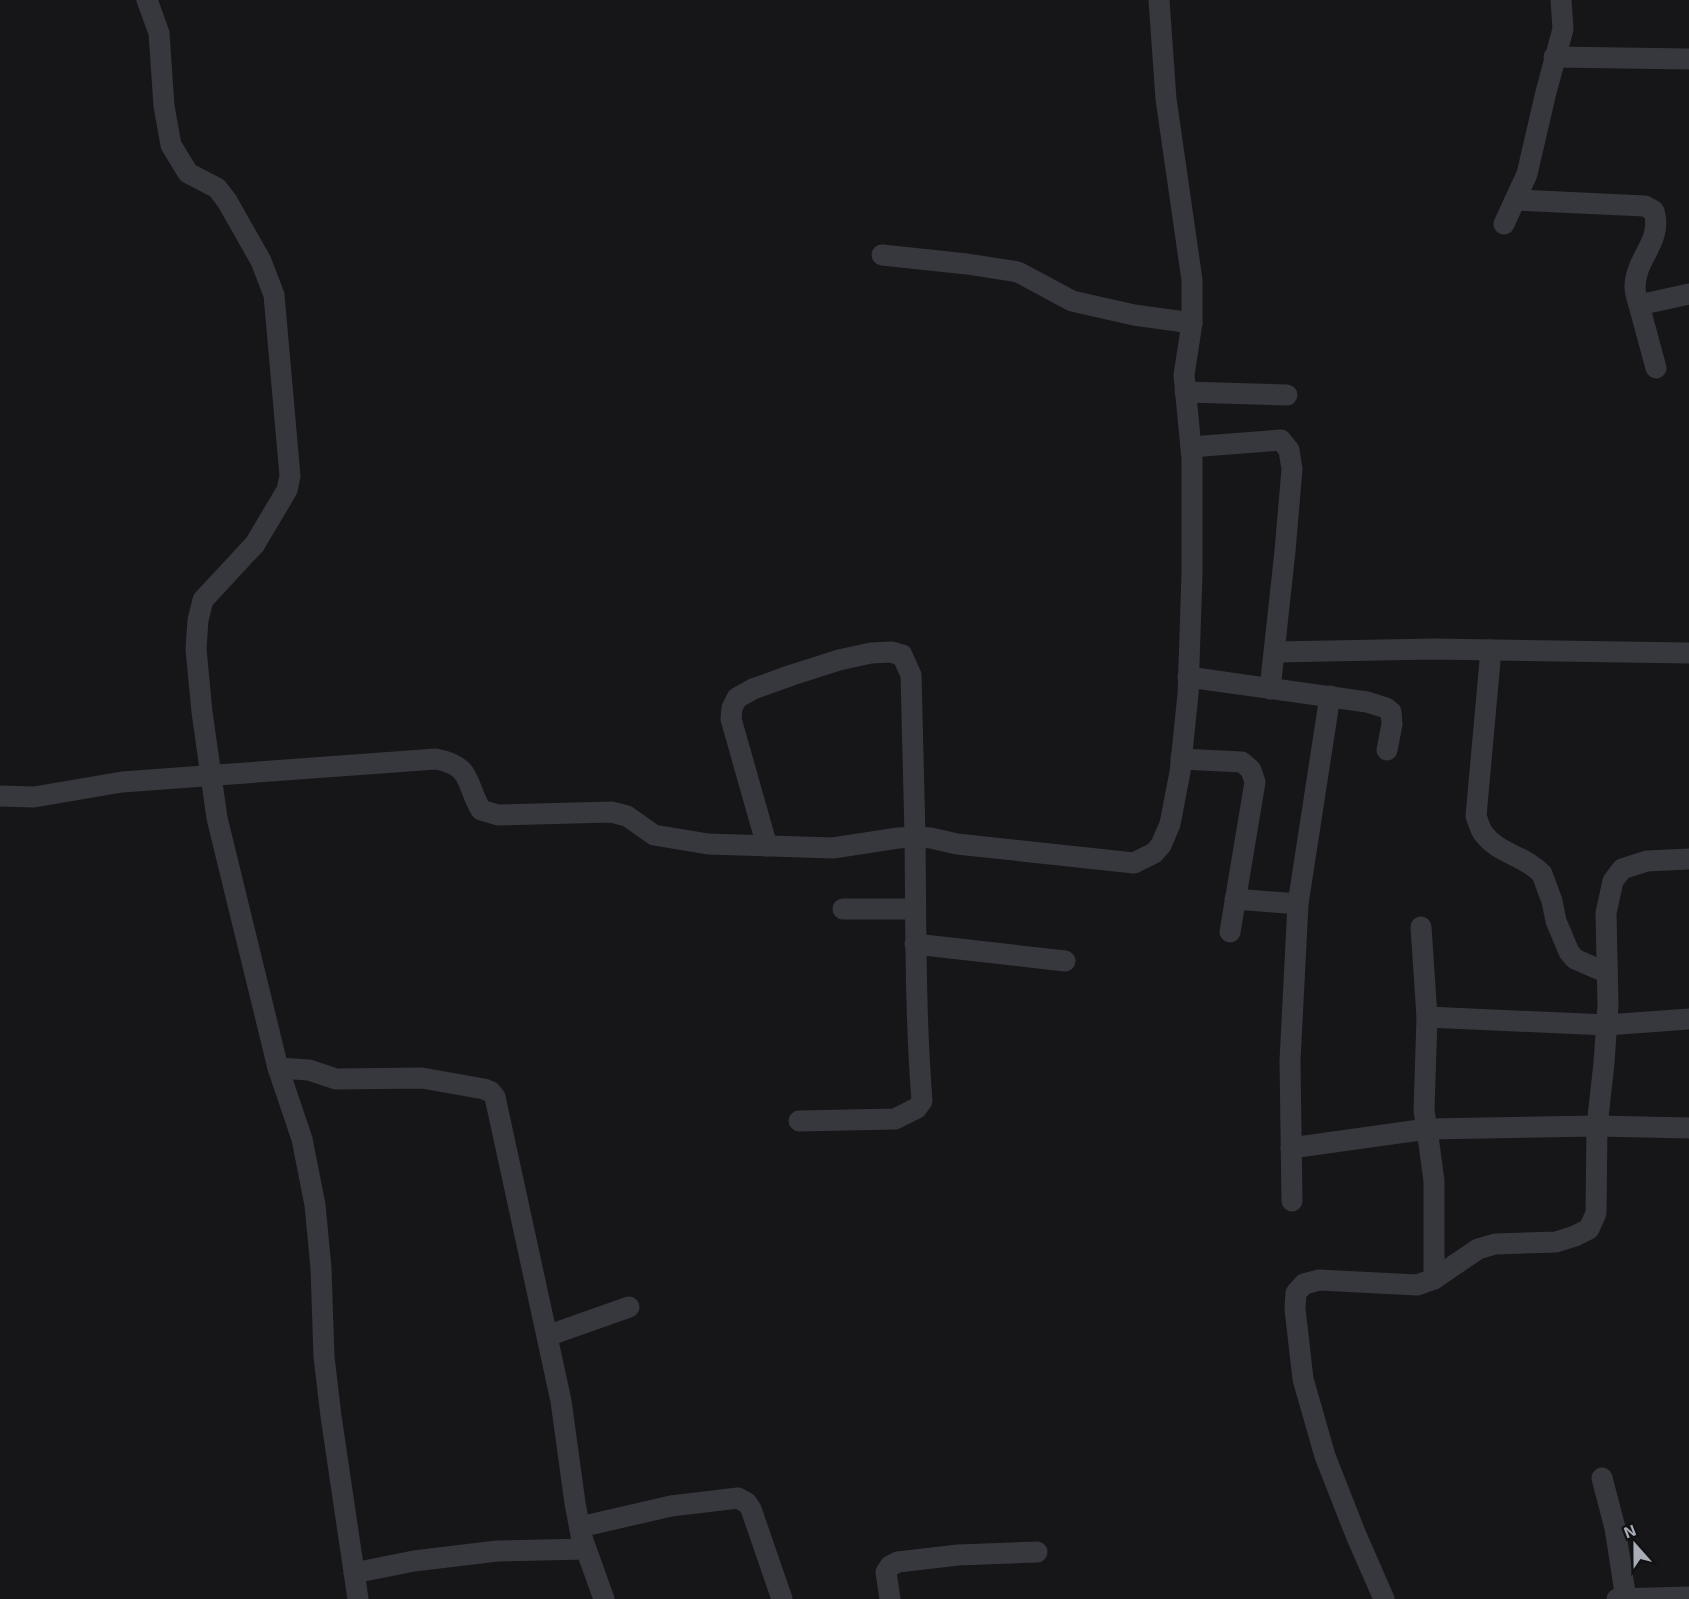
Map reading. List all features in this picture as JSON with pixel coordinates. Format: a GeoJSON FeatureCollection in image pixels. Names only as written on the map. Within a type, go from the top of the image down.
{"type":"FeatureCollection","features":[{"type":"Feature","properties":{"kind":"street"},"geometry":{"type":"LineString","coordinates":[[147,0],[159,33],[164,106],[171,145],[188,173],[217,188],[227,201],[261,261],[274,295],[290,476],[287,490],[260,535],[204,600],[198,620],[196,649],[217,818],[278,1068],[302,1139],[315,1205],[321,1268],[324,1357],[358,1599]]}},
{"type":"Feature","properties":{"kind":"street"},"geometry":{"type":"LineString","coordinates":[[0,796],[34,797],[122,782],[436,759],[457,765],[468,777],[481,810],[498,816],[611,812],[627,816],[654,835],[708,844],[833,848],[915,837],[957,844],[1134,863],[1154,853],[1170,824],[1181,759],[1188,677],[1192,574],[1191,447],[1184,375],[1192,324],[1192,280],[1166,99],[1159,0]]}},
{"type":"Feature","properties":{"kind":"street"},"geometry":{"type":"LineString","coordinates":[[1504,224],[1527,174],[1554,57],[1563,29],[1561,0]]}},
{"type":"Feature","properties":{"kind":"street"},"geometry":{"type":"LineString","coordinates":[[1554,57],[1689,59]]}},
{"type":"Feature","properties":{"kind":"street"},"geometry":{"type":"LineString","coordinates":[[1516,200],[1645,207],[1654,211],[1658,223],[1656,232],[1638,268],[1635,284],[1656,368]]}},
{"type":"Feature","properties":{"kind":"street"},"geometry":{"type":"LineString","coordinates":[[882,255],[1018,272],[1072,302],[1192,324]]}},
{"type":"Feature","properties":{"kind":"street"},"geometry":{"type":"LineString","coordinates":[[1639,305],[1689,294]]}},
{"type":"Feature","properties":{"kind":"street"},"geometry":{"type":"LineString","coordinates":[[1185,392],[1287,395]]}},
{"type":"Feature","properties":{"kind":"street"},"geometry":{"type":"LineString","coordinates":[[1191,447],[1281,440],[1289,450],[1292,469],[1270,689]]}},
{"type":"Feature","properties":{"kind":"street"},"geometry":{"type":"LineString","coordinates":[[1275,652],[1491,650],[1689,653]]}},
{"type":"Feature","properties":{"kind":"street"},"geometry":{"type":"LineString","coordinates":[[1491,650],[1476,816],[1483,833],[1497,847],[1537,868],[1542,874],[1563,940],[1575,959],[1606,973]]}},
{"type":"Feature","properties":{"kind":"street"},"geometry":{"type":"LineString","coordinates":[[767,846],[731,718],[732,708],[737,698],[782,678],[839,660],[891,651],[902,655],[911,675],[915,944],[921,1101],[917,1108],[895,1119],[799,1121]]}},
{"type":"Feature","properties":{"kind":"street"},"geometry":{"type":"LineString","coordinates":[[1188,677],[1367,702],[1389,710],[1392,724],[1387,750]]}},
{"type":"Feature","properties":{"kind":"street"},"geometry":{"type":"LineString","coordinates":[[1292,1201],[1290,1061],[1298,904],[1330,696]]}},
{"type":"Feature","properties":{"kind":"street"},"geometry":{"type":"LineString","coordinates":[[1181,759],[1242,762],[1251,770],[1255,782],[1230,932]]}},
{"type":"Feature","properties":{"kind":"street"},"geometry":{"type":"LineString","coordinates":[[1384,1599],[1356,1535],[1326,1456],[1304,1378],[1295,1309],[1296,1293],[1304,1284],[1319,1280],[1417,1285],[1434,1280],[1478,1249],[1495,1244],[1556,1242],[1588,1229],[1596,1213],[1597,1126],[1606,1025],[1606,913],[1613,881],[1622,869],[1647,861],[1689,859]]}},
{"type":"Feature","properties":{"kind":"street"},"geometry":{"type":"LineString","coordinates":[[1235,898],[1298,904]]}},
{"type":"Feature","properties":{"kind":"street"},"geometry":{"type":"LineString","coordinates":[[843,909],[915,909]]}},
{"type":"Feature","properties":{"kind":"street"},"geometry":{"type":"LineString","coordinates":[[1421,927],[1427,1017],[1424,1111],[1434,1181],[1434,1280]]}},
{"type":"Feature","properties":{"kind":"street"},"geometry":{"type":"LineString","coordinates":[[915,944],[1065,961]]}},
{"type":"Feature","properties":{"kind":"street"},"geometry":{"type":"LineString","coordinates":[[1427,1017],[1606,1025],[1689,1019]]}},
{"type":"Feature","properties":{"kind":"street"},"geometry":{"type":"LineString","coordinates":[[278,1068],[309,1070],[336,1080],[422,1078],[491,1092],[498,1108],[561,1401],[580,1527],[603,1599]]}},
{"type":"Feature","properties":{"kind":"street"},"geometry":{"type":"LineString","coordinates":[[1291,1148],[1427,1129],[1597,1126],[1689,1128]]}},
{"type":"Feature","properties":{"kind":"street"},"geometry":{"type":"LineString","coordinates":[[547,1336],[629,1307]]}},
{"type":"Feature","properties":{"kind":"street"},"geometry":{"type":"LineString","coordinates":[[1602,1478],[1615,1528],[1623,1599],[1689,1597]]}},
{"type":"Feature","properties":{"kind":"street"},"geometry":{"type":"LineString","coordinates":[[580,1527],[671,1506],[738,1498],[747,1503],[751,1509],[782,1599]]}},
{"type":"Feature","properties":{"kind":"street"},"geometry":{"type":"LineString","coordinates":[[354,1573],[414,1561],[497,1551],[586,1549]]}},
{"type":"Feature","properties":{"kind":"street"},"geometry":{"type":"LineString","coordinates":[[890,1599],[886,1572],[890,1566],[898,1562],[958,1555],[1037,1552]]}}]}
